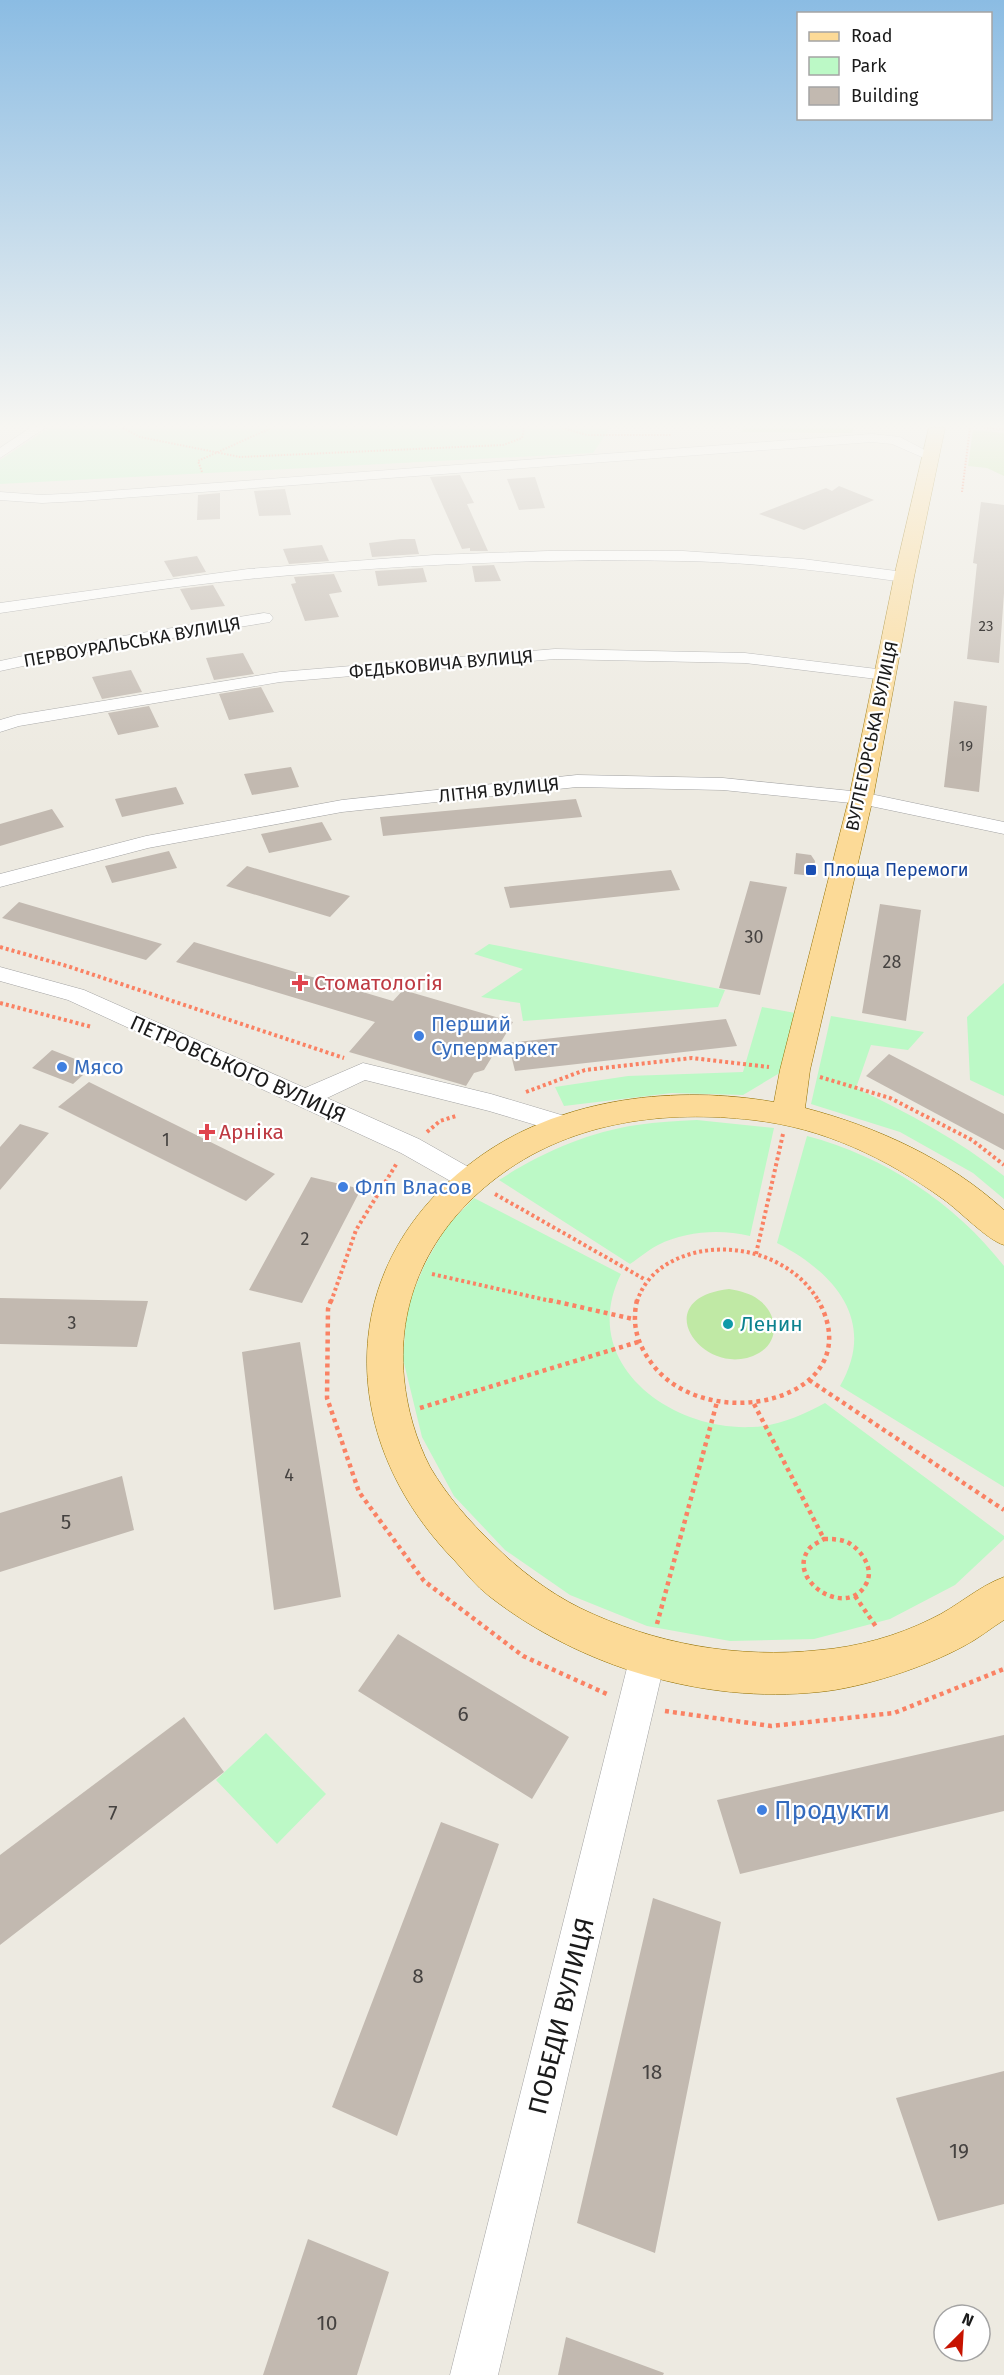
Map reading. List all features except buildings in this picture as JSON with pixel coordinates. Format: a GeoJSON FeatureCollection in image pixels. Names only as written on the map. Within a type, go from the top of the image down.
{"type":"FeatureCollection","features":[{"type":"Feature","properties":{"kind":"main road","name":"ВУГЛЕГОРСЬКА ВУЛИЦЯ"},"geometry":{"type":"LineString","coordinates":[[788,1113],[795,1070],[861,798],[913,539]]}},
{"type":"Feature","properties":{"kind":"main road"},"geometry":{"type":"LineString","coordinates":[[1004,1232],[993,1218],[931,1171],[862,1136],[788,1113],[718,1104],[649,1107],[583,1120],[522,1144],[470,1180],[431,1220],[402,1267],[387,1314],[383,1364],[391,1417],[414,1476],[452,1532],[505,1583],[572,1626],[648,1656],[710,1670],[764,1674],[837,1670],[896,1656],[953,1632],[1004,1596]]}},
{"type":"Feature","properties":{"kind":"street"},"geometry":{"type":"LineString","coordinates":[[0,608],[150,585],[248,574],[446,559],[683,556],[803,564],[904,577]]}},
{"type":"Feature","properties":{"kind":"street","name":"ПЕРВОУРАЛЬСЬКА ВУЛИЦЯ"},"geometry":{"type":"LineString","coordinates":[[0,666],[93,646],[264,618]]}},
{"type":"Feature","properties":{"kind":"street","name":"ФЕДЬКОВИЧА ВУЛИЦЯ"},"geometry":{"type":"LineString","coordinates":[[0,726],[17,721],[280,676],[555,654],[745,658],[885,675]]}},
{"type":"Feature","properties":{"kind":"street","name":"ЛІТНЯ ВУЛИЦЯ"},"geometry":{"type":"LineString","coordinates":[[0,881],[146,842],[342,806],[577,782],[723,784],[861,798],[1004,828]]}},
{"type":"Feature","properties":{"kind":"street","name":"ПЕТРОВСЬКОГО ВУЛИЦЯ"},"geometry":{"type":"LineString","coordinates":[[0,974],[76,995],[410,1146],[470,1180]]}},
{"type":"Feature","properties":{"kind":"street"},"geometry":{"type":"LineString","coordinates":[[304,1099],[363,1071],[491,1103],[568,1126]]}},
{"type":"Feature","properties":{"kind":"street","name":"ПОБЕДИ ВУЛИЦЯ"},"geometry":{"type":"LineString","coordinates":[[474,2375],[648,1656]]}},
{"type":"Feature","properties":{"kind":"path"},"geometry":{"type":"LineString","coordinates":[[0,947],[67,966],[348,1060]]}},
{"type":"Feature","properties":{"kind":"path"},"geometry":{"type":"LineString","coordinates":[[756,1254],[788,1113]]}},
{"type":"Feature","properties":{"kind":"path"},"geometry":{"type":"LineString","coordinates":[[459,1115],[440,1121],[410,1146],[356,1230],[328,1309],[327,1398],[359,1492],[424,1581],[523,1656],[636,1707],[771,1726],[894,1713],[1004,1669]]}},
{"type":"Feature","properties":{"kind":"path"},"geometry":{"type":"LineString","coordinates":[[470,1180],[646,1280]]}},
{"type":"Feature","properties":{"kind":"path"},"geometry":{"type":"LineString","coordinates":[[725,1249],[756,1254],[790,1269],[816,1294],[829,1323],[827,1354],[809,1380],[784,1396],[754,1404],[717,1402],[682,1389],[654,1368],[638,1342],[633,1319],[636,1298],[646,1280],[667,1262],[694,1251],[725,1249]]}},
{"type":"Feature","properties":{"kind":"path"},"geometry":{"type":"LineString","coordinates":[[402,1267],[633,1319]]}},
{"type":"Feature","properties":{"kind":"path"},"geometry":{"type":"LineString","coordinates":[[391,1417],[638,1342]]}},
{"type":"Feature","properties":{"kind":"path"},"geometry":{"type":"LineString","coordinates":[[809,1380],[1004,1510]]}},
{"type":"Feature","properties":{"kind":"path"},"geometry":{"type":"LineString","coordinates":[[648,1656],[717,1402]]}},
{"type":"Feature","properties":{"kind":"path"},"geometry":{"type":"LineString","coordinates":[[754,1404],[825,1539]]}},
{"type":"Feature","properties":{"kind":"path"},"geometry":{"type":"LineString","coordinates":[[825,1539],[847,1542],[861,1553],[867,1562],[870,1573],[868,1581],[863,1590],[855,1596],[843,1599],[832,1597],[814,1587],[807,1578],[803,1568],[804,1557],[814,1543],[825,1539]]}},
{"type":"Feature","properties":{"kind":"green space"},"geometry":{"type":"Polygon","coordinates":[[[489,944],[725,990],[718,1007],[523,1021],[520,1003],[481,997],[523,969],[474,954],[489,944]]]}},
{"type":"Feature","properties":{"kind":"green space"},"geometry":{"type":"Polygon","coordinates":[[[1004,983],[1004,1096],[970,1080],[967,1017],[1004,983]]]}},
{"type":"Feature","properties":{"kind":"green space"},"geometry":{"type":"Polygon","coordinates":[[[762,1007],[801,1014],[783,1071],[743,1095],[672,1093],[564,1106],[555,1087],[628,1076],[743,1072],[762,1007]]]}},
{"type":"Feature","properties":{"kind":"green space"},"geometry":{"type":"Polygon","coordinates":[[[831,1016],[924,1032],[908,1050],[871,1045],[856,1088],[933,1128],[987,1163],[1004,1176],[1004,1199],[973,1173],[900,1132],[811,1104],[831,1016]]]}},
{"type":"Feature","properties":{"kind":"green space"},"geometry":{"type":"Polygon","coordinates":[[[697,1120],[774,1128],[750,1236],[727,1232],[692,1234],[654,1247],[630,1264],[499,1180],[531,1161],[583,1138],[644,1124],[697,1120]]]}},
{"type":"Feature","properties":{"kind":"green space"},"geometry":{"type":"Polygon","coordinates":[[[807,1136],[863,1156],[916,1185],[963,1222],[1004,1266],[1004,1487],[840,1386],[851,1362],[854,1340],[852,1320],[844,1301],[832,1284],[816,1268],[777,1243],[807,1136]]]}},
{"type":"Feature","properties":{"kind":"green space"},"geometry":{"type":"Polygon","coordinates":[[[474,1198],[621,1274],[611,1306],[611,1336],[621,1362],[639,1385],[662,1404],[690,1417],[721,1425],[752,1427],[781,1422],[825,1403],[1004,1536],[1004,1539],[955,1585],[890,1619],[814,1639],[730,1641],[647,1626],[570,1595],[505,1550],[454,1496],[422,1437],[403,1359],[407,1307],[425,1264],[446,1227],[474,1198]]]}},
{"type":"Feature","properties":{"kind":"green space"},"geometry":{"type":"Polygon","coordinates":[[[729,1289],[748,1294],[759,1300],[770,1312],[774,1327],[771,1342],[766,1348],[759,1353],[739,1359],[720,1357],[704,1349],[692,1336],[687,1322],[690,1307],[703,1296],[729,1289]]]}},
{"type":"Feature","properties":{"kind":"green space"},"geometry":{"type":"Polygon","coordinates":[[[266,1733],[326,1794],[277,1844],[216,1780],[266,1733]]]}},
{"type":"Feature","properties":{"kind":"place","name":"Площа Перемоги"},"geometry":{"type":"Point","coordinates":[811,870]}},
{"type":"Feature","properties":{"kind":"place","name":"Стоматологія"},"geometry":{"type":"Point","coordinates":[300,983]}},
{"type":"Feature","properties":{"kind":"place","name":"Перший Супермаркет"},"geometry":{"type":"Point","coordinates":[419,1036]}},
{"type":"Feature","properties":{"kind":"place","name":"Мясо"},"geometry":{"type":"Point","coordinates":[62,1067]}},
{"type":"Feature","properties":{"kind":"place","name":"Арніка"},"geometry":{"type":"Point","coordinates":[207,1132]}},
{"type":"Feature","properties":{"kind":"place","name":"Флп Власов"},"geometry":{"type":"Point","coordinates":[343,1187]}},
{"type":"Feature","properties":{"kind":"place","name":"Ленин"},"geometry":{"type":"Point","coordinates":[728,1324]}},
{"type":"Feature","properties":{"kind":"place","name":"Продукти"},"geometry":{"type":"Point","coordinates":[762,1810]}}]}
